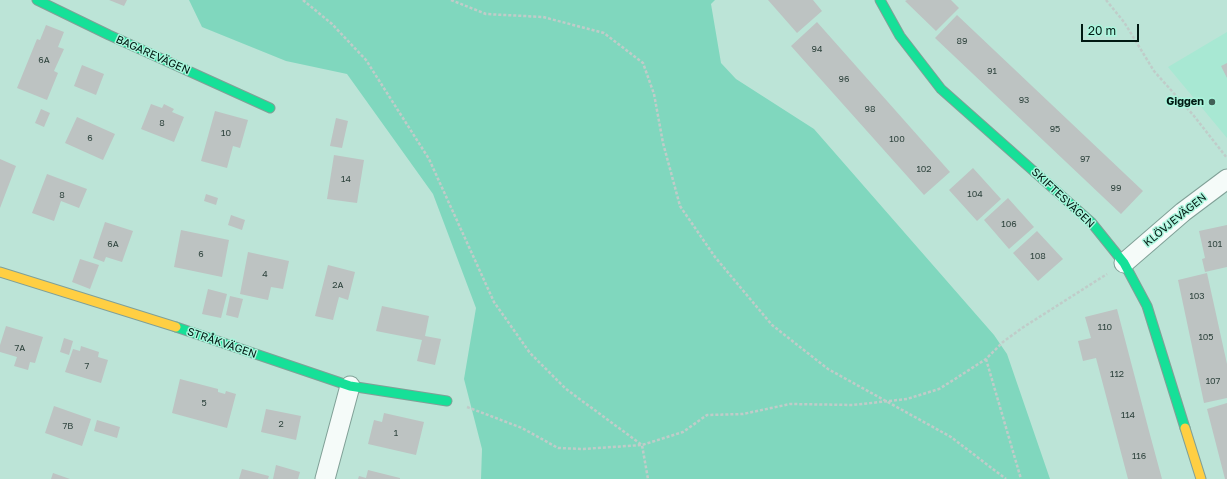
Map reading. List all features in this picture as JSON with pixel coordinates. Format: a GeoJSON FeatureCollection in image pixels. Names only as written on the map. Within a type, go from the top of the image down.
{"type":"FeatureCollection","features":[{"type":"Feature","properties":{"kind":"street","name":"BAGAREVÄGEN"},"geometry":{"type":"LineString","coordinates":[[37,0],[109,35],[270,108]]}},
{"type":"Feature","properties":{"kind":"street","name":"SKIFTESVÄGEN"},"geometry":{"type":"LineString","coordinates":[[880,0],[900,36],[941,89],[1091,222],[1124,263],[1148,306],[1201,479]]}},
{"type":"Feature","properties":{"kind":"street","name":"KLÖVJEVÄGEN"},"geometry":{"type":"LineString","coordinates":[[1124,263],[1183,212],[1227,179]]}},
{"type":"Feature","properties":{"kind":"street","name":"STRÅKVÄGEN"},"geometry":{"type":"LineString","coordinates":[[0,272],[182,329],[350,386],[447,401]]}},
{"type":"Feature","properties":{"kind":"street"},"geometry":{"type":"LineString","coordinates":[[325,479],[350,386]]}},
{"type":"Feature","properties":{"kind":"path"},"geometry":{"type":"LineString","coordinates":[[303,0],[332,24],[366,60],[429,159],[494,302],[530,353],[566,389],[642,445],[648,479]]}},
{"type":"Feature","properties":{"kind":"path"},"geometry":{"type":"LineString","coordinates":[[451,0],[486,14],[542,17],[604,33],[642,63],[654,94],[663,143],[680,206],[714,257],[772,325],[828,369],[951,437],[1006,479]]}},
{"type":"Feature","properties":{"kind":"path"},"geometry":{"type":"LineString","coordinates":[[1106,0],[1124,22],[1154,71],[1194,116],[1227,158]]}},
{"type":"Feature","properties":{"kind":"path"},"geometry":{"type":"LineString","coordinates":[[447,401],[476,409],[522,428],[558,448],[583,449],[642,445],[683,432],[707,416],[743,414],[790,404],[853,405],[907,399],[939,389],[986,359],[1003,342],[1022,328],[1124,263]]}},
{"type":"Feature","properties":{"kind":"path"},"geometry":{"type":"LineString","coordinates":[[986,359],[1021,479]]}},
{"type":"Feature","properties":{"kind":"shaded area"},"geometry":{"type":"Polygon","coordinates":[[[189,0],[715,0],[711,4],[721,63],[736,79],[814,129],[994,335],[1007,354],[1050,479],[481,479],[482,449],[464,379],[476,308],[433,194],[347,74],[286,61],[202,27],[189,0]]]}},
{"type":"Feature","properties":{"kind":"shaded area","name":"Giggen"},"geometry":{"type":"Polygon","coordinates":[[[1227,32],[1227,138],[1168,67],[1227,32]]]}},
{"type":"Feature","properties":{"kind":"building"},"geometry":{"type":"Polygon","coordinates":[[[109,0],[127,0],[124,6],[109,0]]]}},
{"type":"Feature","properties":{"kind":"building"},"geometry":{"type":"Polygon","coordinates":[[[768,0],[813,0],[822,11],[797,33],[768,0]]]}},
{"type":"Feature","properties":{"kind":"building"},"geometry":{"type":"Polygon","coordinates":[[[951,0],[959,8],[936,31],[905,1],[951,0]]]}},
{"type":"Feature","properties":{"kind":"building"},"geometry":{"type":"Polygon","coordinates":[[[957,15],[1143,191],[1121,214],[935,38],[957,15]]]}},
{"type":"Feature","properties":{"kind":"building"},"geometry":{"type":"Polygon","coordinates":[[[817,22],[950,172],[924,195],[791,46],[817,22]]]}},
{"type":"Feature","properties":{"kind":"building"},"geometry":{"type":"Polygon","coordinates":[[[46,25],[64,32],[58,47],[64,49],[54,71],[58,73],[47,100],[17,88],[37,39],[40,40],[46,25]]]}},
{"type":"Feature","properties":{"kind":"building"},"geometry":{"type":"Polygon","coordinates":[[[1227,63],[1227,78],[1221,66],[1227,63]]]}},
{"type":"Feature","properties":{"kind":"building"},"geometry":{"type":"Polygon","coordinates":[[[82,65],[104,74],[96,95],[74,86],[82,65]]]}},
{"type":"Feature","properties":{"kind":"building"},"geometry":{"type":"Polygon","coordinates":[[[151,104],[162,108],[164,104],[174,109],[172,112],[184,117],[174,142],[141,129],[151,104]]]}},
{"type":"Feature","properties":{"kind":"building"},"geometry":{"type":"Polygon","coordinates":[[[41,109],[50,113],[44,127],[35,123],[41,109]]]}},
{"type":"Feature","properties":{"kind":"building"},"geometry":{"type":"Polygon","coordinates":[[[215,111],[248,120],[240,148],[233,146],[227,168],[201,161],[215,111]]]}},
{"type":"Feature","properties":{"kind":"building"},"geometry":{"type":"Polygon","coordinates":[[[77,117],[115,134],[103,160],[65,143],[77,117]]]}},
{"type":"Feature","properties":{"kind":"building"},"geometry":{"type":"Polygon","coordinates":[[[336,118],[348,121],[342,148],[330,146],[336,118]]]}},
{"type":"Feature","properties":{"kind":"building"},"geometry":{"type":"Polygon","coordinates":[[[334,155],[364,160],[357,203],[327,199],[334,155]]]}},
{"type":"Feature","properties":{"kind":"building"},"geometry":{"type":"Polygon","coordinates":[[[0,159],[16,166],[0,208],[0,159]]]}},
{"type":"Feature","properties":{"kind":"building"},"geometry":{"type":"Polygon","coordinates":[[[973,168],[1001,199],[977,221],[949,190],[973,168]]]}},
{"type":"Feature","properties":{"kind":"building"},"geometry":{"type":"Polygon","coordinates":[[[47,174],[87,189],[79,208],[61,201],[54,221],[32,213],[47,174]]]}},
{"type":"Feature","properties":{"kind":"building"},"geometry":{"type":"Polygon","coordinates":[[[206,194],[218,198],[216,205],[204,201],[206,194]]]}},
{"type":"Feature","properties":{"kind":"building"},"geometry":{"type":"Polygon","coordinates":[[[1008,198],[1034,227],[1009,249],[984,220],[1008,198]]]}},
{"type":"Feature","properties":{"kind":"building"},"geometry":{"type":"Polygon","coordinates":[[[231,215],[245,220],[242,230],[228,225],[231,215]]]}},
{"type":"Feature","properties":{"kind":"building"},"geometry":{"type":"Polygon","coordinates":[[[105,222],[133,231],[122,262],[106,257],[104,262],[93,258],[105,222]]]}},
{"type":"Feature","properties":{"kind":"building"},"geometry":{"type":"Polygon","coordinates":[[[1227,225],[1227,267],[1205,272],[1202,259],[1205,258],[1199,231],[1227,225]]]}},
{"type":"Feature","properties":{"kind":"building"},"geometry":{"type":"Polygon","coordinates":[[[181,230],[229,240],[222,277],[174,267],[181,230]]]}},
{"type":"Feature","properties":{"kind":"building"},"geometry":{"type":"Polygon","coordinates":[[[1037,231],[1063,259],[1038,281],[1013,253],[1037,231]]]}},
{"type":"Feature","properties":{"kind":"building"},"geometry":{"type":"Polygon","coordinates":[[[248,252],[289,261],[283,289],[271,287],[268,300],[240,294],[248,252]]]}},
{"type":"Feature","properties":{"kind":"building"},"geometry":{"type":"Polygon","coordinates":[[[80,259],[99,265],[90,289],[72,282],[80,259]]]}},
{"type":"Feature","properties":{"kind":"building"},"geometry":{"type":"Polygon","coordinates":[[[328,265],[355,272],[348,300],[339,297],[333,320],[315,316],[328,265]]]}},
{"type":"Feature","properties":{"kind":"building"},"geometry":{"type":"Polygon","coordinates":[[[1207,273],[1227,364],[1227,398],[1204,403],[1178,280],[1207,273]]]}},
{"type":"Feature","properties":{"kind":"building"},"geometry":{"type":"Polygon","coordinates":[[[208,289],[227,294],[221,318],[202,314],[208,289]]]}},
{"type":"Feature","properties":{"kind":"building"},"geometry":{"type":"Polygon","coordinates":[[[230,296],[243,299],[238,318],[226,315],[230,296]]]}},
{"type":"Feature","properties":{"kind":"building"},"geometry":{"type":"Polygon","coordinates":[[[382,306],[429,316],[425,336],[441,339],[435,365],[417,361],[422,340],[376,331],[382,306]]]}},
{"type":"Feature","properties":{"kind":"building"},"geometry":{"type":"Polygon","coordinates":[[[1117,309],[1162,479],[1128,479],[1096,358],[1083,361],[1078,341],[1091,338],[1085,317],[1117,309]]]}},
{"type":"Feature","properties":{"kind":"building"},"geometry":{"type":"Polygon","coordinates":[[[6,326],[43,337],[35,363],[30,362],[28,370],[14,366],[17,357],[0,352],[0,345],[6,326]]]}},
{"type":"Feature","properties":{"kind":"building"},"geometry":{"type":"Polygon","coordinates":[[[64,338],[73,341],[69,355],[60,352],[64,338]]]}},
{"type":"Feature","properties":{"kind":"building"},"geometry":{"type":"Polygon","coordinates":[[[81,346],[99,352],[98,357],[108,360],[101,383],[65,372],[73,349],[80,351],[81,346]]]}},
{"type":"Feature","properties":{"kind":"building"},"geometry":{"type":"Polygon","coordinates":[[[180,379],[218,389],[218,392],[225,394],[226,391],[236,394],[227,428],[172,413],[180,379]]]}},
{"type":"Feature","properties":{"kind":"building"},"geometry":{"type":"Polygon","coordinates":[[[1227,403],[1227,479],[1225,479],[1207,409],[1227,403]]]}},
{"type":"Feature","properties":{"kind":"building"},"geometry":{"type":"Polygon","coordinates":[[[54,406],[91,419],[82,446],[45,433],[54,406]]]}},
{"type":"Feature","properties":{"kind":"building"},"geometry":{"type":"Polygon","coordinates":[[[266,409],[301,416],[296,440],[261,432],[266,409]]]}},
{"type":"Feature","properties":{"kind":"building"},"geometry":{"type":"Polygon","coordinates":[[[384,413],[424,422],[416,455],[368,444],[374,420],[382,422],[384,413]]]}},
{"type":"Feature","properties":{"kind":"building"},"geometry":{"type":"Polygon","coordinates":[[[97,420],[120,427],[117,438],[94,431],[97,420]]]}},
{"type":"Feature","properties":{"kind":"building"},"geometry":{"type":"Polygon","coordinates":[[[276,465],[300,472],[298,479],[273,479],[276,465]]]}},
{"type":"Feature","properties":{"kind":"building"},"geometry":{"type":"Polygon","coordinates":[[[242,469],[269,476],[268,479],[239,479],[242,469]]]}},
{"type":"Feature","properties":{"kind":"building"},"geometry":{"type":"Polygon","coordinates":[[[368,470],[400,479],[358,479],[359,476],[366,478],[368,470]]]}},
{"type":"Feature","properties":{"kind":"building"},"geometry":{"type":"Polygon","coordinates":[[[53,473],[70,479],[51,479],[53,473]]]}},
{"type":"Feature","properties":{"kind":"traffic: fast"},"geometry":{"type":"LineString","coordinates":[[37,0],[109,35],[270,108]]}},
{"type":"Feature","properties":{"kind":"traffic: fast"},"geometry":{"type":"LineString","coordinates":[[880,0],[900,36],[941,89],[1091,222],[1124,263],[1147,306],[1185,428]]}},
{"type":"Feature","properties":{"kind":"traffic: fast"},"geometry":{"type":"LineString","coordinates":[[176,327],[350,386],[447,401]]}},
{"type":"Feature","properties":{"kind":"traffic: slow"},"geometry":{"type":"LineString","coordinates":[[0,272],[176,327]]}},
{"type":"Feature","properties":{"kind":"traffic: slow"},"geometry":{"type":"LineString","coordinates":[[1185,428],[1201,479]]}},
{"type":"Feature","properties":{"kind":"place","name":"Giggen"},"geometry":{"type":"Point","coordinates":[1212,102]}}]}
